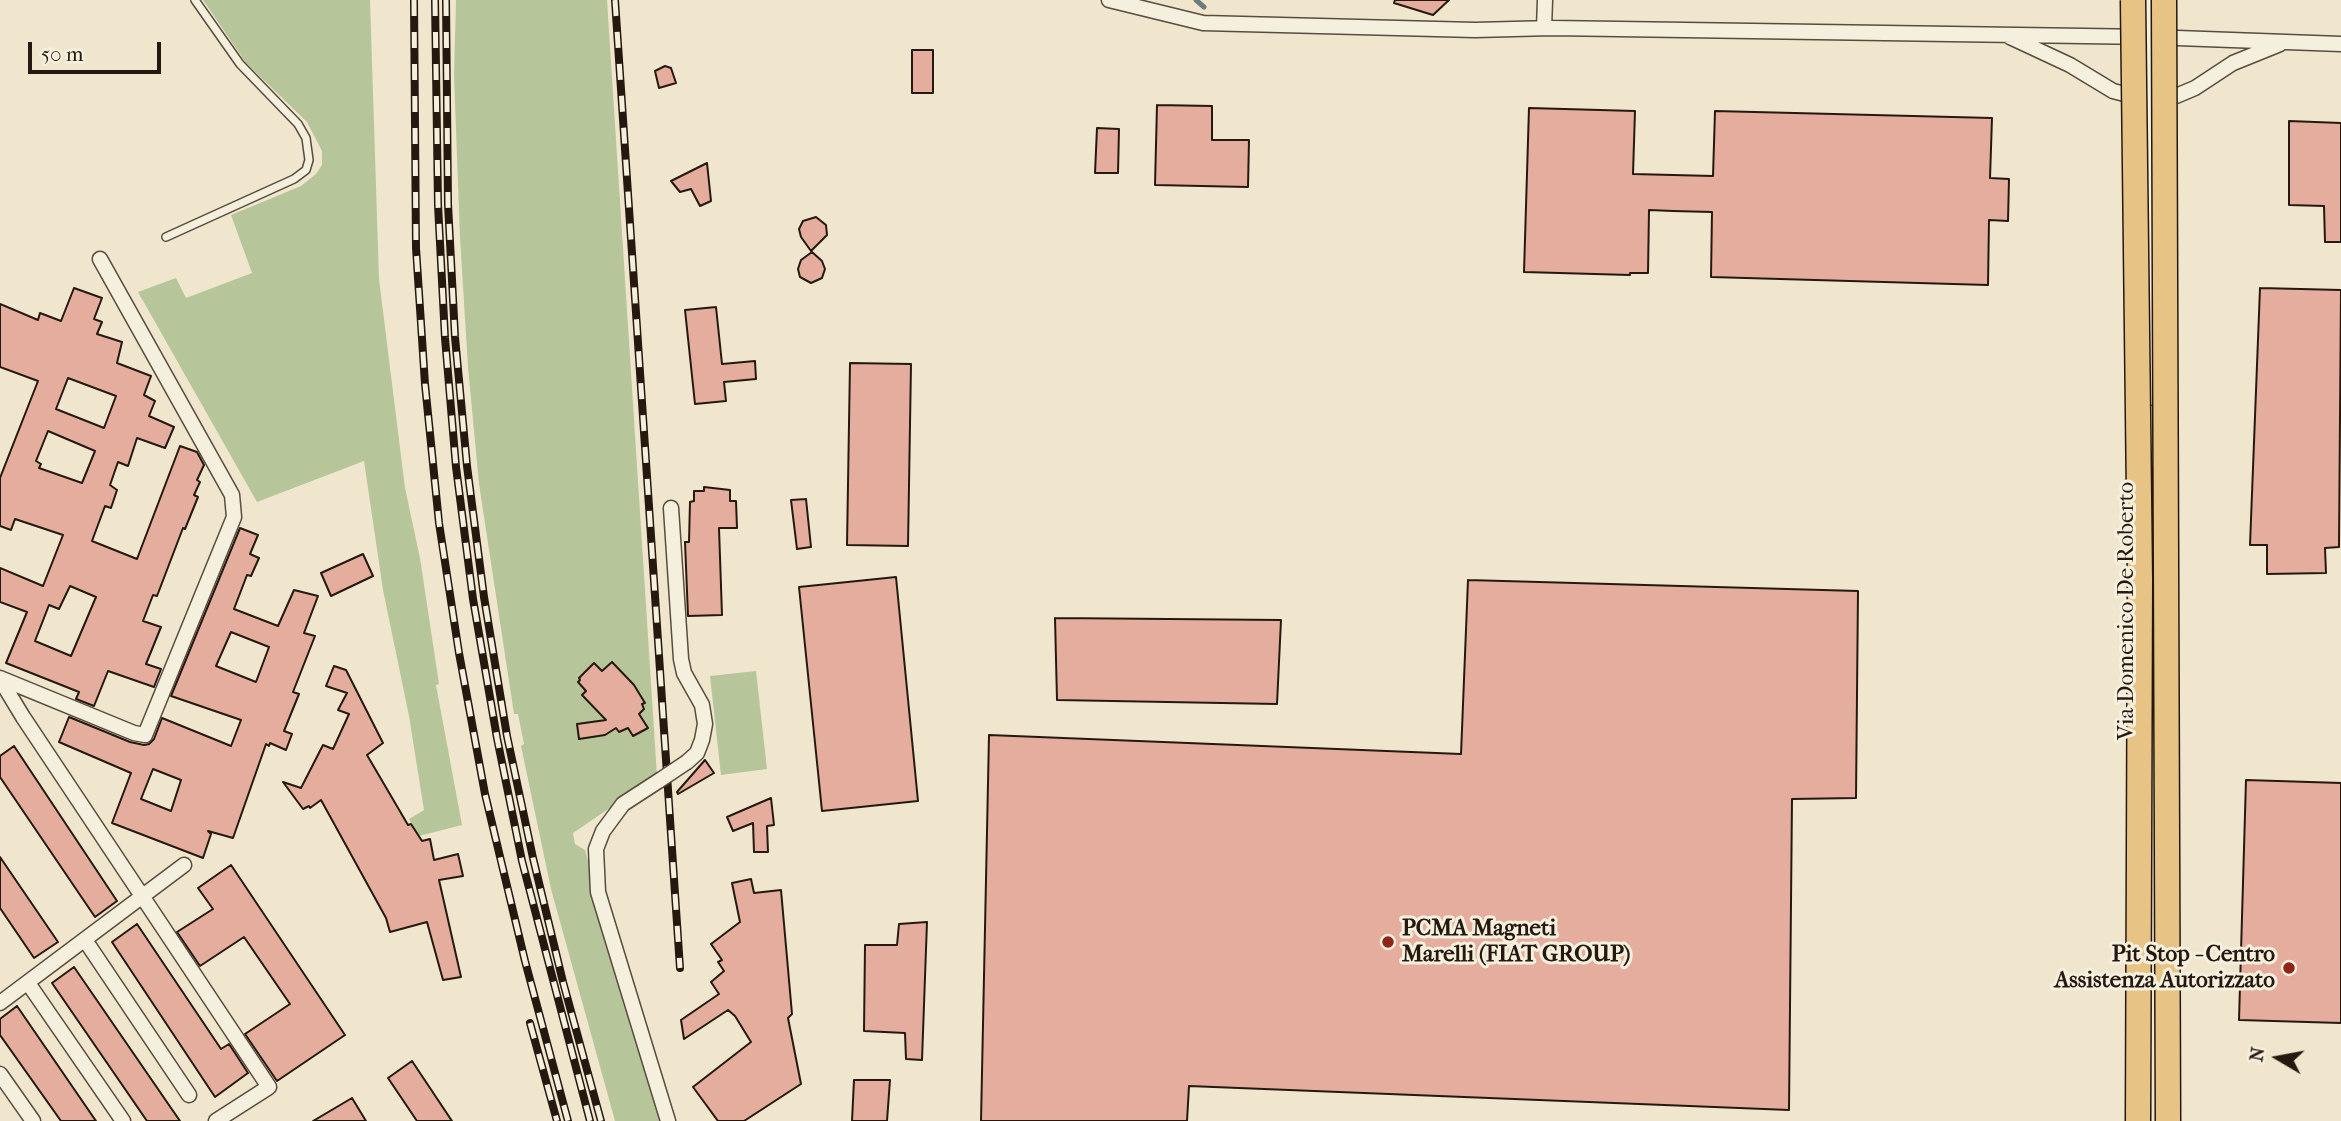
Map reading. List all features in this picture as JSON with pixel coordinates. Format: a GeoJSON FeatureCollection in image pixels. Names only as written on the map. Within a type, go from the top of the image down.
{"type":"FeatureCollection","features":[{"type":"Feature","properties":{"kind":"highway"},"geometry":{"type":"LineString","coordinates":[[2133,0],[2140,565],[2138,1121]]}},
{"type":"Feature","properties":{"kind":"highway"},"geometry":{"type":"LineString","coordinates":[[2164,0],[2168,1121]]}},
{"type":"Feature","properties":{"kind":"street"},"geometry":{"type":"LineString","coordinates":[[1109,0],[1203,23],[1475,30],[1545,28],[2150,37],[2341,44]]}},
{"type":"Feature","properties":{"kind":"street"},"geometry":{"type":"LineString","coordinates":[[1545,0],[1545,28]]}},
{"type":"Feature","properties":{"kind":"street","name":"Via Domenico De Roberto"},"geometry":{"type":"LineString","coordinates":[[2150,0],[2150,1121]]}},
{"type":"Feature","properties":{"kind":"street"},"geometry":{"type":"LineString","coordinates":[[2006,35],[2070,65],[2112,91],[2150,100],[2176,96],[2195,88],[2232,62],[2286,42]]}},
{"type":"Feature","properties":{"kind":"street"},"geometry":{"type":"LineString","coordinates":[[0,678],[134,733],[145,735],[234,517],[232,495],[100,259]]}},
{"type":"Feature","properties":{"kind":"street"},"geometry":{"type":"LineString","coordinates":[[668,1121],[598,892],[596,849],[603,831],[623,804],[687,762],[697,752],[702,740],[705,724],[702,705],[684,673],[681,659],[671,508]]}},
{"type":"Feature","properties":{"kind":"street"},"geometry":{"type":"LineString","coordinates":[[0,678],[23,717],[269,1087],[216,1121]]}},
{"type":"Feature","properties":{"kind":"street"},"geometry":{"type":"LineString","coordinates":[[0,1003],[184,865]]}},
{"type":"Feature","properties":{"kind":"street"},"geometry":{"type":"LineString","coordinates":[[85,940],[189,1095]]}},
{"type":"Feature","properties":{"kind":"street"},"geometry":{"type":"LineString","coordinates":[[28,983],[124,1121]]}},
{"type":"Feature","properties":{"kind":"street"},"geometry":{"type":"LineString","coordinates":[[0,1074],[33,1121]]}},
{"type":"Feature","properties":{"kind":"lane"},"geometry":{"type":"LineString","coordinates":[[166,237],[294,179],[306,170],[309,160],[306,138],[298,124],[240,64],[195,0]]}},
{"type":"Feature","properties":{"kind":"green space"},"geometry":{"type":"Polygon","coordinates":[[[203,0],[370,0],[379,279],[405,488],[420,558],[439,684],[436,685],[462,825],[419,836],[409,819],[424,810],[409,716],[383,590],[364,461],[257,502],[138,292],[176,278],[186,298],[252,273],[231,215],[301,186],[316,174],[322,165],[322,151],[307,122],[246,63],[203,0]]]}},
{"type":"Feature","properties":{"kind":"green space"},"geometry":{"type":"Polygon","coordinates":[[[456,0],[607,0],[657,776],[573,833],[575,844],[585,850],[661,1121],[615,1121],[551,889],[521,746],[524,744],[518,714],[514,714],[479,484],[468,367],[454,75],[456,0]]]}},
{"type":"Feature","properties":{"kind":"green space"},"geometry":{"type":"Polygon","coordinates":[[[756,671],[767,769],[721,775],[710,676],[756,671]]]}},
{"type":"Feature","properties":{"kind":"building"},"geometry":{"type":"Polygon","coordinates":[[[1395,0],[1449,0],[1433,15],[1394,3],[1395,0]]]}},
{"type":"Feature","properties":{"kind":"building"},"geometry":{"type":"Polygon","coordinates":[[[912,50],[933,50],[933,93],[912,93],[912,50]]]}},
{"type":"Feature","properties":{"kind":"building"},"geometry":{"type":"Polygon","coordinates":[[[665,66],[671,68],[676,83],[659,88],[655,71],[665,66]]]}},
{"type":"Feature","properties":{"kind":"building"},"geometry":{"type":"Polygon","coordinates":[[[1157,105],[1212,106],[1212,140],[1249,140],[1248,187],[1155,185],[1157,105]]]}},
{"type":"Feature","properties":{"kind":"building"},"geometry":{"type":"Polygon","coordinates":[[[1529,108],[1635,111],[1633,174],[1713,176],[1715,111],[1992,118],[1990,178],[2009,179],[2008,221],[1989,220],[1988,285],[1711,277],[1712,212],[1649,210],[1648,273],[1630,275],[1524,272],[1529,108]]]}},
{"type":"Feature","properties":{"kind":"building"},"geometry":{"type":"Polygon","coordinates":[[[2289,121],[2341,123],[2341,242],[2325,242],[2324,206],[2289,205],[2289,121]]]}},
{"type":"Feature","properties":{"kind":"building"},"geometry":{"type":"Polygon","coordinates":[[[1097,128],[1119,129],[1118,173],[1095,173],[1097,128]]]}},
{"type":"Feature","properties":{"kind":"building"},"geometry":{"type":"Polygon","coordinates":[[[707,163],[711,201],[700,206],[691,189],[680,192],[671,181],[707,163]]]}},
{"type":"Feature","properties":{"kind":"building"},"geometry":{"type":"Polygon","coordinates":[[[816,217],[826,225],[827,235],[811,251],[799,229],[803,221],[816,217]]]}},
{"type":"Feature","properties":{"kind":"building"},"geometry":{"type":"Polygon","coordinates":[[[812,252],[822,261],[825,269],[822,278],[811,283],[800,277],[798,269],[801,260],[812,252]]]}},
{"type":"Feature","properties":{"kind":"building"},"geometry":{"type":"Polygon","coordinates":[[[74,288],[102,298],[94,319],[102,322],[97,334],[122,342],[117,363],[151,376],[144,395],[155,401],[149,416],[174,427],[165,448],[137,438],[128,466],[118,462],[110,485],[117,490],[111,508],[105,506],[92,541],[137,559],[180,446],[197,452],[204,465],[194,495],[198,497],[157,596],[153,595],[143,621],[161,627],[146,664],[161,669],[154,687],[108,671],[94,706],[76,699],[79,692],[6,663],[27,612],[0,602],[0,568],[43,586],[63,535],[15,519],[11,530],[0,526],[0,478],[38,381],[0,367],[0,304],[38,320],[40,313],[61,321],[74,288]],[[68,378],[56,409],[104,428],[116,396],[68,378]],[[48,431],[36,461],[41,464],[39,468],[82,483],[95,451],[48,431]],[[70,586],[59,609],[49,605],[35,641],[71,656],[96,597],[70,586]]]}},
{"type":"Feature","properties":{"kind":"building"},"geometry":{"type":"Polygon","coordinates":[[[2260,288],[2341,290],[2339,547],[2325,548],[2326,573],[2267,574],[2267,545],[2250,545],[2260,288]]]}},
{"type":"Feature","properties":{"kind":"building"},"geometry":{"type":"Polygon","coordinates":[[[716,307],[722,364],[755,361],[756,379],[724,382],[726,401],[695,404],[685,310],[716,307]]]}},
{"type":"Feature","properties":{"kind":"building"},"geometry":{"type":"Polygon","coordinates":[[[850,363],[911,364],[908,546],[847,545],[850,363]]]}},
{"type":"Feature","properties":{"kind":"building"},"geometry":{"type":"Polygon","coordinates":[[[704,487],[730,490],[730,501],[736,501],[737,528],[719,528],[722,615],[688,616],[685,542],[689,542],[690,502],[694,501],[694,491],[704,491],[704,487]]]}},
{"type":"Feature","properties":{"kind":"building"},"geometry":{"type":"Polygon","coordinates":[[[806,499],[811,547],[797,549],[791,500],[806,499]]]}},
{"type":"Feature","properties":{"kind":"building"},"geometry":{"type":"Polygon","coordinates":[[[240,528],[258,535],[250,554],[259,558],[251,576],[247,575],[234,609],[278,626],[294,590],[318,596],[304,633],[315,636],[293,692],[299,694],[284,731],[292,734],[286,750],[270,743],[269,746],[266,744],[233,838],[208,831],[211,834],[203,858],[112,823],[131,773],[59,742],[69,717],[130,742],[149,744],[154,739],[162,718],[231,746],[241,720],[171,696],[240,528]],[[231,632],[216,666],[256,682],[269,647],[231,632]],[[153,769],[141,799],[171,811],[181,780],[153,769]]]}},
{"type":"Feature","properties":{"kind":"building"},"geometry":{"type":"Polygon","coordinates":[[[363,554],[373,576],[331,596],[321,573],[363,554]]]}},
{"type":"Feature","properties":{"kind":"building"},"geometry":{"type":"Polygon","coordinates":[[[896,577],[918,801],[822,811],[799,587],[896,577]]]}},
{"type":"Feature","properties":{"kind":"building","name":"PCMA Magneti Marelli (FIAT GROUP)"},"geometry":{"type":"Polygon","coordinates":[[[1468,580],[1858,591],[1856,798],[1792,799],[1789,1110],[1189,1086],[1187,1121],[981,1121],[989,735],[1461,754],[1468,580]]]}},
{"type":"Feature","properties":{"kind":"building"},"geometry":{"type":"Polygon","coordinates":[[[1055,618],[1281,620],[1277,704],[1057,700],[1055,618]]]}},
{"type":"Feature","properties":{"kind":"building"},"geometry":{"type":"Polygon","coordinates":[[[612,662],[634,685],[645,703],[642,704],[644,709],[639,714],[648,728],[633,736],[628,728],[619,732],[616,728],[605,735],[579,739],[577,724],[606,720],[582,695],[586,691],[578,682],[579,678],[594,663],[602,671],[612,662]]]}},
{"type":"Feature","properties":{"kind":"building"},"geometry":{"type":"Polygon","coordinates":[[[334,666],[346,670],[383,743],[367,755],[408,825],[411,824],[422,841],[430,839],[434,860],[458,854],[463,876],[439,880],[461,977],[443,980],[427,922],[390,932],[386,918],[321,800],[310,808],[309,806],[303,809],[283,782],[301,788],[323,745],[333,749],[349,714],[338,710],[347,693],[326,686],[334,666]]]}},
{"type":"Feature","properties":{"kind":"building"},"geometry":{"type":"Polygon","coordinates":[[[14,746],[117,901],[95,917],[0,777],[0,756],[14,746]]]}},
{"type":"Feature","properties":{"kind":"building"},"geometry":{"type":"Polygon","coordinates":[[[705,760],[714,773],[678,794],[677,792],[705,760]]]}},
{"type":"Feature","properties":{"kind":"building"},"geometry":{"type":"Polygon","coordinates":[[[2246,780],[2341,783],[2341,1023],[2239,1020],[2246,780]]]}},
{"type":"Feature","properties":{"kind":"building"},"geometry":{"type":"Polygon","coordinates":[[[771,798],[774,825],[767,826],[768,852],[754,852],[753,823],[733,831],[727,817],[771,798]]]}},
{"type":"Feature","properties":{"kind":"building"},"geometry":{"type":"Polygon","coordinates":[[[0,857],[58,942],[34,958],[0,908],[0,857]]]}},
{"type":"Feature","properties":{"kind":"building"},"geometry":{"type":"Polygon","coordinates":[[[231,865],[345,1035],[277,1081],[245,1034],[290,1004],[244,937],[200,966],[177,932],[213,909],[198,888],[231,865]]]}},
{"type":"Feature","properties":{"kind":"building"},"geometry":{"type":"Polygon","coordinates":[[[751,879],[754,893],[781,890],[792,1014],[788,1018],[801,1084],[744,1121],[718,1121],[693,1087],[751,1042],[735,1016],[728,1010],[684,1039],[681,1020],[719,994],[711,982],[724,971],[718,962],[722,960],[711,944],[740,922],[732,883],[751,879]]]}},
{"type":"Feature","properties":{"kind":"building"},"geometry":{"type":"Polygon","coordinates":[[[927,922],[922,1060],[906,1059],[905,1033],[864,1031],[865,945],[897,945],[899,924],[927,922]]]}},
{"type":"Feature","properties":{"kind":"building"},"geometry":{"type":"Polygon","coordinates":[[[137,924],[221,1049],[229,1044],[248,1073],[215,1097],[112,942],[137,924]]]}},
{"type":"Feature","properties":{"kind":"building"},"geometry":{"type":"Polygon","coordinates":[[[74,967],[180,1121],[147,1121],[52,983],[74,967]]]}},
{"type":"Feature","properties":{"kind":"building"},"geometry":{"type":"Polygon","coordinates":[[[17,1006],[96,1121],[61,1121],[0,1035],[0,1019],[17,1006]]]}},
{"type":"Feature","properties":{"kind":"building"},"geometry":{"type":"Polygon","coordinates":[[[412,1061],[452,1121],[417,1121],[388,1078],[412,1061]]]}},
{"type":"Feature","properties":{"kind":"building"},"geometry":{"type":"Polygon","coordinates":[[[854,1080],[890,1080],[887,1121],[852,1121],[854,1080]]]}},
{"type":"Feature","properties":{"kind":"building"},"geometry":{"type":"Polygon","coordinates":[[[352,1098],[366,1121],[313,1121],[352,1098]]]}},
{"type":"Feature","properties":{"kind":"waterway"},"geometry":{"type":"LineString","coordinates":[[1196,0],[1204,7]]}},
{"type":"Feature","properties":{"kind":"railway"},"geometry":{"type":"LineString","coordinates":[[414,0],[416,248],[425,384],[439,523],[485,794],[525,961],[568,1121]]}},
{"type":"Feature","properties":{"kind":"railway"},"geometry":{"type":"LineString","coordinates":[[435,0],[438,205],[445,338],[456,467],[473,599],[522,861],[590,1121]]}},
{"type":"Feature","properties":{"kind":"railway"},"geometry":{"type":"LineString","coordinates":[[446,0],[448,204],[455,337],[467,466],[484,597],[507,736],[533,858],[601,1121]]}},
{"type":"Feature","properties":{"kind":"railway"},"geometry":{"type":"LineString","coordinates":[[615,0],[680,968]]}},
{"type":"Feature","properties":{"kind":"railway"},"geometry":{"type":"LineString","coordinates":[[530,1023],[557,1121]]}},
{"type":"Feature","properties":{"kind":"place","name":"PCMA Magneti Marelli (FIAT GROUP)"},"geometry":{"type":"Point","coordinates":[1388,942]}},
{"type":"Feature","properties":{"kind":"place","name":"Pit Stop - Centro Assistenza Autorizzato"},"geometry":{"type":"Point","coordinates":[2289,968]}}]}
